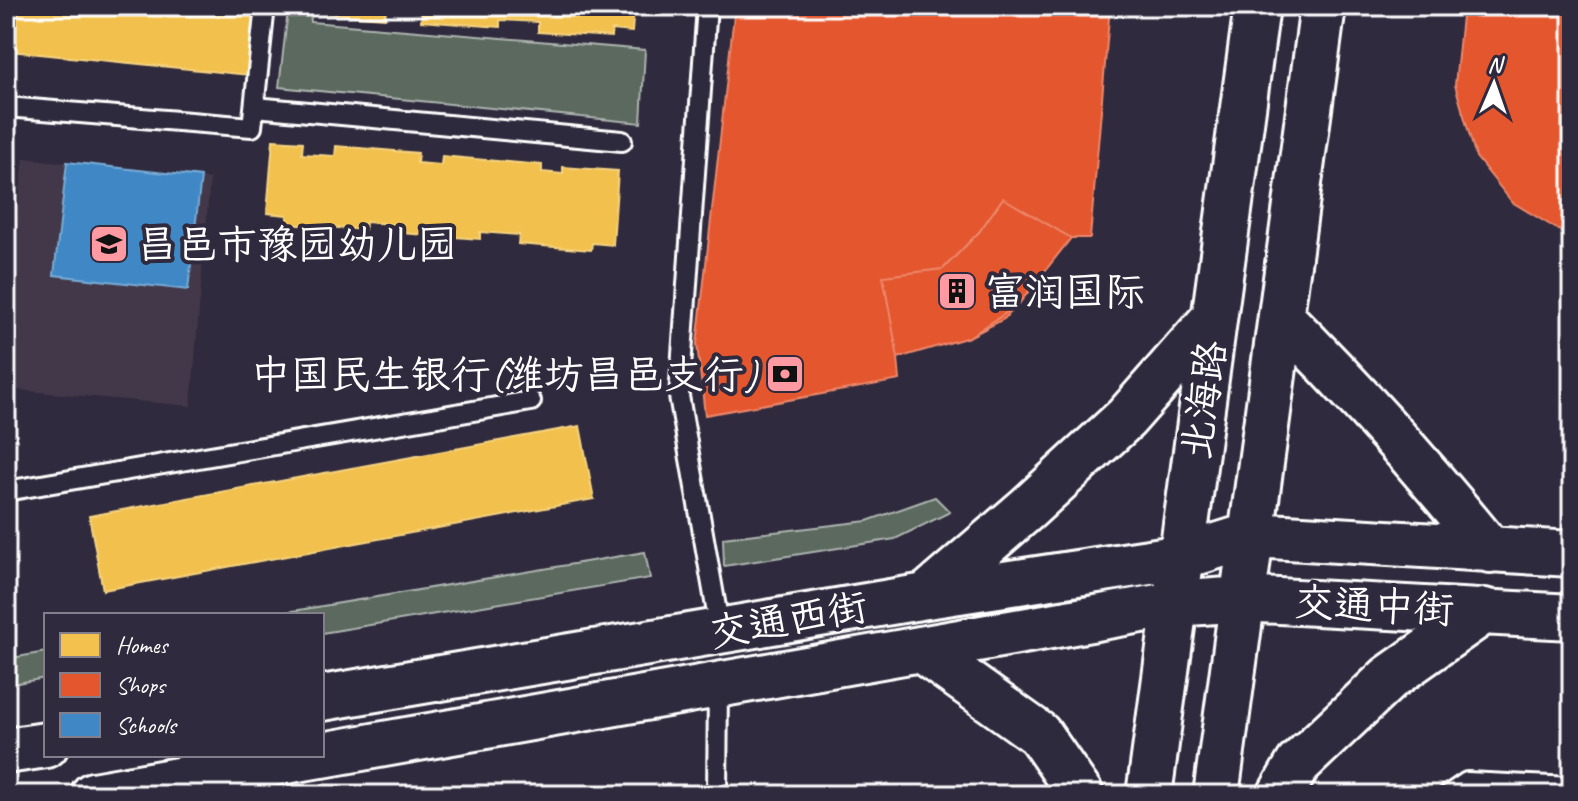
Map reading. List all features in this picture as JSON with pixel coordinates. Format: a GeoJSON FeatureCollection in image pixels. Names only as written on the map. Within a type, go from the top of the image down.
{"type":"FeatureCollection","features":[{"type":"Feature","properties":{"kind":"main road","name":"北海路"},"geometry":{"type":"LineString","coordinates":[[1149,795],[1257,6]]}},
{"type":"Feature","properties":{"kind":"main road","name":"北海路"},"geometry":{"type":"LineString","coordinates":[[1216,795],[1323,6]]}},
{"type":"Feature","properties":{"kind":"main road"},"geometry":{"type":"LineString","coordinates":[[1281,317],[1415,457],[1490,550]]}},
{"type":"Feature","properties":{"kind":"main road"},"geometry":{"type":"LineString","coordinates":[[926,596],[1126,418],[1214,318]]}},
{"type":"Feature","properties":{"kind":"main road","name":"交通西街"},"geometry":{"type":"LineString","coordinates":[[324,698],[926,596],[1182,557],[1252,535]]}},
{"type":"Feature","properties":{"kind":"main road","name":"交通中街"},"geometry":{"type":"LineString","coordinates":[[1252,535],[1572,554]]}},
{"type":"Feature","properties":{"kind":"main road","name":"交通中街"},"geometry":{"type":"LineString","coordinates":[[1175,604],[1242,599],[1572,617]]}},
{"type":"Feature","properties":{"kind":"main road","name":"交通西街"},"geometry":{"type":"LineString","coordinates":[[324,754],[1175,604]]}},
{"type":"Feature","properties":{"kind":"main road"},"geometry":{"type":"LineString","coordinates":[[1280,795],[1298,764],[1389,678],[1484,611]]}},
{"type":"Feature","properties":{"kind":"main road"},"geometry":{"type":"LineString","coordinates":[[920,649],[1039,734],[1081,795]]}},
{"type":"Feature","properties":{"kind":"main road"},"geometry":{"type":"LineString","coordinates":[[6,751],[44,745]]}},
{"type":"Feature","properties":{"kind":"main road","name":"交通西街"},"geometry":{"type":"LineString","coordinates":[[93,795],[310,757]]}},
{"type":"Feature","properties":{"kind":"lane"},"geometry":{"type":"LineString","coordinates":[[6,107],[252,127],[265,6]]}},
{"type":"Feature","properties":{"kind":"lane"},"geometry":{"type":"LineString","coordinates":[[707,6],[679,396],[720,630]]}},
{"type":"Feature","properties":{"kind":"lane"},"geometry":{"type":"LineString","coordinates":[[255,107],[622,141]]}},
{"type":"Feature","properties":{"kind":"lane"},"geometry":{"type":"LineString","coordinates":[[6,491],[531,401]]}},
{"type":"Feature","properties":{"kind":"lane"},"geometry":{"type":"LineString","coordinates":[[717,795],[718,685]]}},
{"type":"Feature","properties":{"kind":"lane"},"geometry":{"type":"LineString","coordinates":[[1448,795],[1467,782],[1572,787]]}},
{"type":"Feature","properties":{"kind":"shaded area","name":"昌邑市豫园幼儿园"},"geometry":{"type":"Polygon","coordinates":[[[24,158],[210,179],[191,406],[6,389],[6,309],[24,158]]]}},
{"type":"Feature","properties":{"kind":"green space"},"geometry":{"type":"Polygon","coordinates":[[[288,10],[310,12],[311,22],[645,50],[641,123],[279,87],[288,10]]]}},
{"type":"Feature","properties":{"kind":"green space"},"geometry":{"type":"Polygon","coordinates":[[[935,497],[950,512],[895,539],[724,566],[723,538],[867,521],[935,497]]]}},
{"type":"Feature","properties":{"kind":"green space"},"geometry":{"type":"Polygon","coordinates":[[[645,552],[650,578],[324,633],[324,613],[281,613],[645,552]]]}},
{"type":"Feature","properties":{"kind":"green space"},"geometry":{"type":"Polygon","coordinates":[[[44,652],[44,678],[6,685],[6,659],[44,652]]]}},
{"type":"Feature","properties":{"kind":"building: Homes"},"geometry":{"type":"Polygon","coordinates":[[[15,6],[256,6],[249,75],[10,51],[15,6]]]}},
{"type":"Feature","properties":{"kind":"building: Homes"},"geometry":{"type":"Polygon","coordinates":[[[307,6],[634,6],[632,32],[612,30],[611,37],[538,32],[538,22],[500,20],[500,27],[421,21],[422,12],[386,9],[385,18],[306,12],[307,6]]]}},
{"type":"Feature","properties":{"kind":"building: Homes"},"geometry":{"type":"Polygon","coordinates":[[[736,6],[910,6],[905,56],[732,37],[736,6]]]}},
{"type":"Feature","properties":{"kind":"building: Homes"},"geometry":{"type":"Polygon","coordinates":[[[935,6],[1109,6],[1105,51],[932,34],[935,6]]]}},
{"type":"Feature","properties":{"kind":"building: Homes"},"geometry":{"type":"Polygon","coordinates":[[[273,140],[303,142],[302,154],[335,156],[336,146],[418,153],[417,163],[441,165],[442,156],[542,165],[542,172],[563,174],[563,167],[618,171],[613,245],[592,243],[591,250],[518,244],[519,235],[480,232],[480,239],[401,233],[402,225],[366,222],[365,230],[287,224],[287,215],[267,213],[273,140]]]}},
{"type":"Feature","properties":{"kind":"building: Homes"},"geometry":{"type":"Polygon","coordinates":[[[580,426],[594,499],[103,590],[89,516],[580,426]]]}},
{"type":"Feature","properties":{"kind":"building: Shops","name":"富润国际"},"geometry":{"type":"Polygon","coordinates":[[[735,6],[1110,6],[1090,238],[1071,238],[1004,319],[969,337],[898,358],[900,380],[705,415],[697,344],[735,6]]]}},
{"type":"Feature","properties":{"kind":"building: Shops"},"geometry":{"type":"Polygon","coordinates":[[[1463,6],[1572,6],[1572,238],[1512,202],[1476,157],[1455,85],[1463,6]]]}},
{"type":"Feature","properties":{"kind":"building: Shops","name":"富润国际"},"geometry":{"type":"Polygon","coordinates":[[[1003,198],[1071,238],[1018,305],[969,337],[898,358],[883,276],[943,269],[979,232],[1003,198]]]}},
{"type":"Feature","properties":{"kind":"building: Schools"},"geometry":{"type":"Polygon","coordinates":[[[67,162],[201,177],[188,290],[54,275],[67,162]]]}},
{"type":"Feature","properties":{"kind":"place","name":"昌邑市豫园幼儿园"},"geometry":{"type":"Point","coordinates":[109,244]}},
{"type":"Feature","properties":{"kind":"place","name":"富润国际"},"geometry":{"type":"Point","coordinates":[957,291]}},
{"type":"Feature","properties":{"kind":"place","name":"中国民生银行(潍坊昌邑支行)"},"geometry":{"type":"Point","coordinates":[785,374]}}]}
